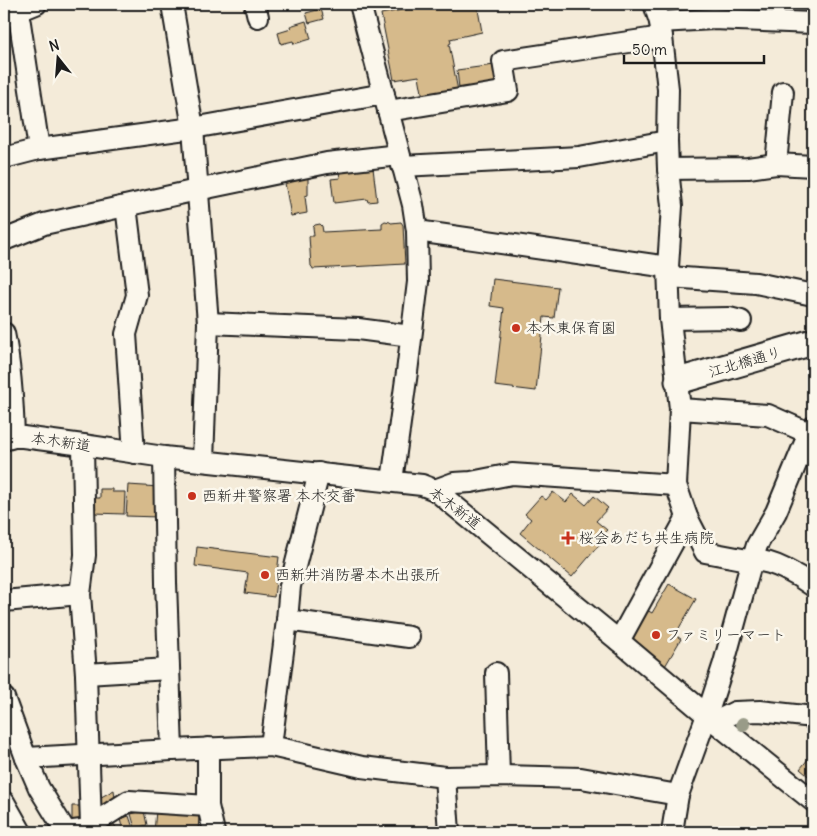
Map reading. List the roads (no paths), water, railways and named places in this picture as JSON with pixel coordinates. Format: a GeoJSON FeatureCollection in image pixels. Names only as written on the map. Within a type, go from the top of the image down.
{"type":"FeatureCollection","features":[{"type":"Feature","properties":{"kind":"main road","name":"江北橋通り"},"geometry":{"type":"LineString","coordinates":[[678,381],[813,342]]}},
{"type":"Feature","properties":{"kind":"street"},"geometry":{"type":"LineString","coordinates":[[36,4],[11,11],[20,23],[39,149]]}},
{"type":"Feature","properties":{"kind":"street"},"geometry":{"type":"LineString","coordinates":[[172,4],[193,128],[208,323],[203,461]]}},
{"type":"Feature","properties":{"kind":"street"},"geometry":{"type":"LineString","coordinates":[[360,4],[401,160],[417,231],[418,282],[392,481]]}},
{"type":"Feature","properties":{"kind":"street"},"geometry":{"type":"LineString","coordinates":[[4,158],[39,149],[193,128],[386,103],[508,91],[503,60],[659,21],[713,19],[813,22]]}},
{"type":"Feature","properties":{"kind":"street"},"geometry":{"type":"LineString","coordinates":[[659,21],[668,89],[667,140],[672,206],[669,272],[670,319],[680,410],[676,485],[687,517],[705,552],[753,561],[760,560],[798,575],[813,586]]}},
{"type":"Feature","properties":{"kind":"street"},"geometry":{"type":"LineString","coordinates":[[776,164],[783,92]]}},
{"type":"Feature","properties":{"kind":"street"},"geometry":{"type":"LineString","coordinates":[[4,240],[44,224],[197,190],[327,164],[401,160],[579,157],[667,140]]}},
{"type":"Feature","properties":{"kind":"street"},"geometry":{"type":"LineString","coordinates":[[668,169],[748,168],[776,164],[813,166]]}},
{"type":"Feature","properties":{"kind":"street"},"geometry":{"type":"LineString","coordinates":[[126,206],[137,295],[126,334],[134,453]]}},
{"type":"Feature","properties":{"kind":"street"},"geometry":{"type":"LineString","coordinates":[[417,231],[669,272],[756,283],[813,295]]}},
{"type":"Feature","properties":{"kind":"street"},"geometry":{"type":"LineString","coordinates":[[670,319],[729,318],[741,321]]}},
{"type":"Feature","properties":{"kind":"street"},"geometry":{"type":"LineString","coordinates":[[208,323],[358,329],[410,336]]}},
{"type":"Feature","properties":{"kind":"street"},"geometry":{"type":"LineString","coordinates":[[4,333],[13,392],[9,439]]}},
{"type":"Feature","properties":{"kind":"street"},"geometry":{"type":"LineString","coordinates":[[672,832],[678,795],[711,719],[749,571],[758,546],[776,512],[812,432],[768,415],[680,410]]}},
{"type":"Feature","properties":{"kind":"street","name":"本木新道"},"geometry":{"type":"LineString","coordinates":[[9,439],[23,437],[164,458],[422,484],[435,490],[711,719],[813,800]]}},
{"type":"Feature","properties":{"kind":"street"},"geometry":{"type":"LineString","coordinates":[[83,445],[84,555],[80,594],[86,674],[91,825]]}},
{"type":"Feature","properties":{"kind":"street"},"geometry":{"type":"LineString","coordinates":[[164,458],[172,750]]}},
{"type":"Feature","properties":{"kind":"street"},"geometry":{"type":"LineString","coordinates":[[271,746],[290,586],[319,473]]}},
{"type":"Feature","properties":{"kind":"street"},"geometry":{"type":"LineString","coordinates":[[435,490],[454,483],[471,482],[512,474],[676,485]]}},
{"type":"Feature","properties":{"kind":"street"},"geometry":{"type":"LineString","coordinates":[[619,641],[687,517]]}},
{"type":"Feature","properties":{"kind":"street"},"geometry":{"type":"LineString","coordinates":[[4,600],[80,594]]}},
{"type":"Feature","properties":{"kind":"street"},"geometry":{"type":"LineString","coordinates":[[287,620],[409,637]]}},
{"type":"Feature","properties":{"kind":"street"},"geometry":{"type":"LineString","coordinates":[[86,674],[169,670]]}},
{"type":"Feature","properties":{"kind":"street"},"geometry":{"type":"LineString","coordinates":[[496,673],[499,776]]}},
{"type":"Feature","properties":{"kind":"street"},"geometry":{"type":"LineString","coordinates":[[4,698],[39,788],[66,832],[88,829],[91,825],[129,801],[208,806]]}},
{"type":"Feature","properties":{"kind":"street"},"geometry":{"type":"LineString","coordinates":[[711,719],[735,712],[760,711],[813,717]]}},
{"type":"Feature","properties":{"kind":"street"},"geometry":{"type":"LineString","coordinates":[[26,758],[271,746],[362,767],[445,777],[581,778],[678,795]]}},
{"type":"Feature","properties":{"kind":"street"},"geometry":{"type":"LineString","coordinates":[[208,748],[208,806],[214,832]]}},
{"type":"Feature","properties":{"kind":"street"},"geometry":{"type":"LineString","coordinates":[[445,777],[449,832]]}},
{"type":"Feature","properties":{"kind":"street"},"geometry":{"type":"LineString","coordinates":[[4,802],[15,830]]}},
{"type":"Feature","properties":{"kind":"place","name":"本木東保育園"},"geometry":{"type":"Point","coordinates":[516,328]}},
{"type":"Feature","properties":{"kind":"place","name":"西新井警察署 本木交番"},"geometry":{"type":"Point","coordinates":[192,496]}},
{"type":"Feature","properties":{"kind":"place","name":"桜会あだち共生病院"},"geometry":{"type":"Point","coordinates":[568,538]}},
{"type":"Feature","properties":{"kind":"place","name":"西新井消防署本木出張所"},"geometry":{"type":"Point","coordinates":[265,575]}},
{"type":"Feature","properties":{"kind":"place","name":"ファミリーマート"},"geometry":{"type":"Point","coordinates":[656,635]}}]}
